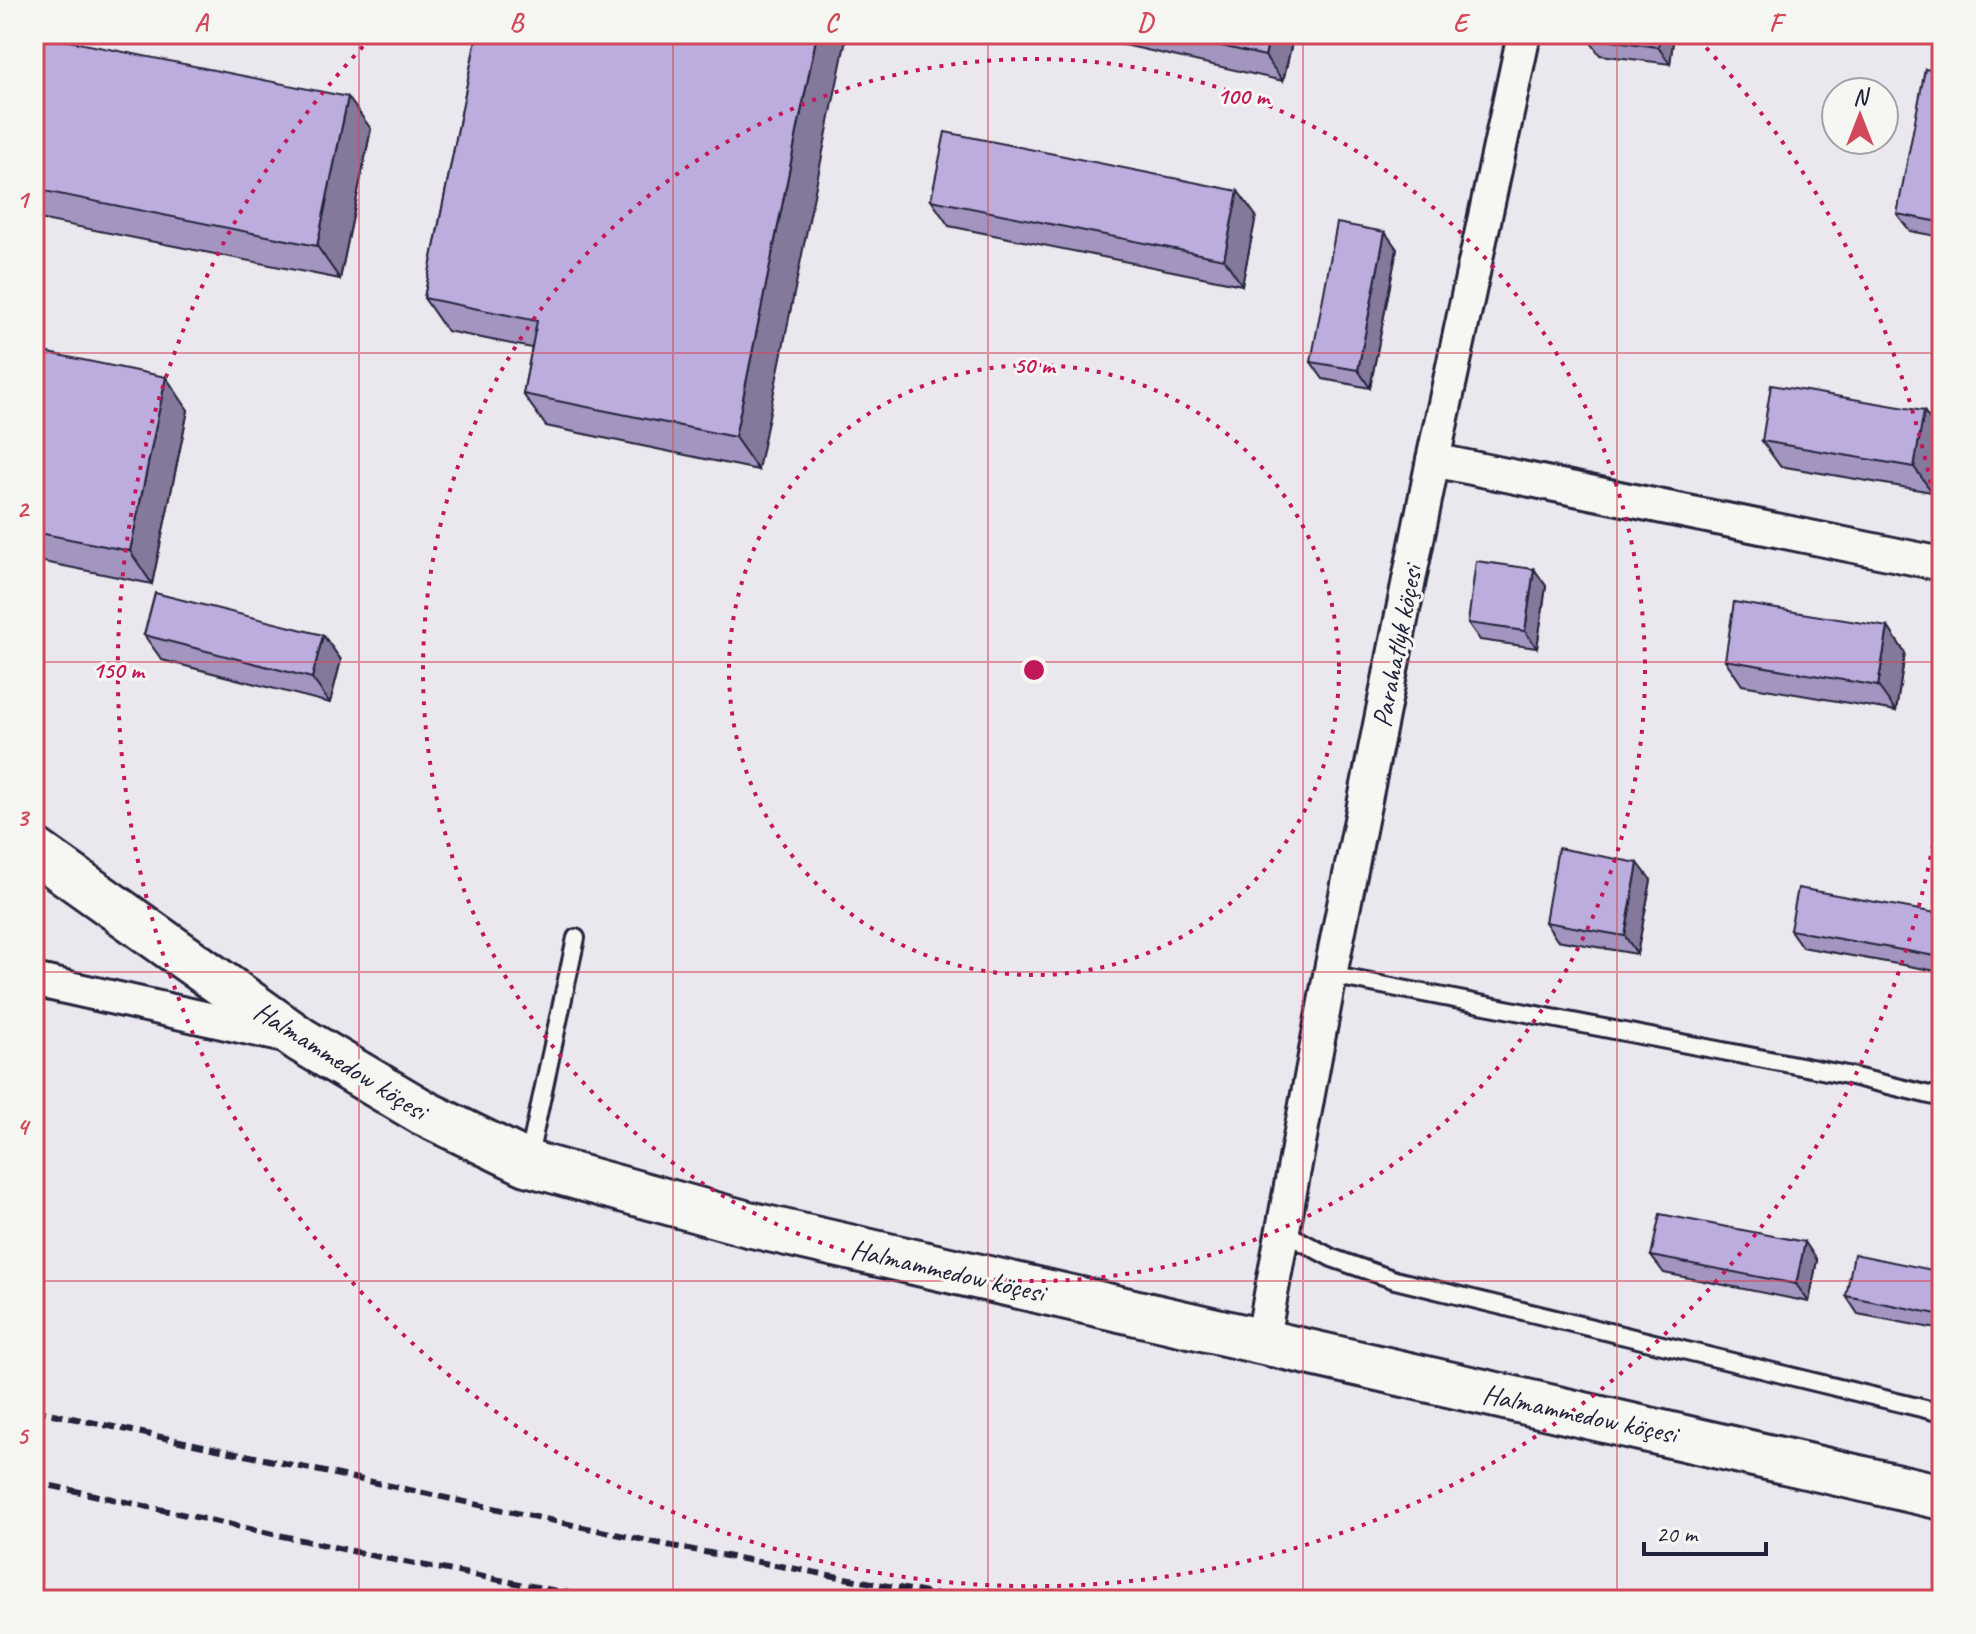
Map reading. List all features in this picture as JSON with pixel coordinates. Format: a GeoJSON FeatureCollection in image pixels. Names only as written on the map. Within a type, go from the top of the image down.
{"type":"FeatureCollection","features":[{"type":"Feature","properties":{"kind":"street","name":"Parahatlyk köçesi"},"geometry":{"type":"LineString","coordinates":[[1262,1343],[1330,975],[1433,460],[1524,34]]}},
{"type":"Feature","properties":{"kind":"street"},"geometry":{"type":"LineString","coordinates":[[1433,460],[1942,564]]}},
{"type":"Feature","properties":{"kind":"street","name":"Halmammedow köçesi"},"geometry":{"type":"LineString","coordinates":[[34,850],[301,1040],[424,1113],[527,1163],[748,1224],[1942,1497]]}},
{"type":"Feature","properties":{"kind":"street"},"geometry":{"type":"LineString","coordinates":[[34,980],[301,1040]]}},
{"type":"Feature","properties":{"kind":"lane"},"geometry":{"type":"LineString","coordinates":[[527,1163],[576,938]]}},
{"type":"Feature","properties":{"kind":"lane"},"geometry":{"type":"LineString","coordinates":[[1330,975],[1831,1072],[1942,1098]]}},
{"type":"Feature","properties":{"kind":"lane"},"geometry":{"type":"LineString","coordinates":[[1282,1231],[1332,1258],[1395,1280],[1942,1413]]}},
{"type":"Feature","properties":{"kind":"building"},"geometry":{"type":"Polygon","coordinates":[[[34,34],[348,97],[317,246],[34,189],[34,34]]]}},
{"type":"Feature","properties":{"kind":"building"},"geometry":{"type":"Polygon","coordinates":[[[477,34],[817,34],[735,437],[523,394],[537,321],[424,298],[477,34]]]}},
{"type":"Feature","properties":{"kind":"building"},"geometry":{"type":"Polygon","coordinates":[[[1170,34],[1270,34],[1265,56],[1170,34]]]}},
{"type":"Feature","properties":{"kind":"building"},"geometry":{"type":"Polygon","coordinates":[[[1588,34],[1660,34],[1658,47],[1587,37],[1588,34]]]}},
{"type":"Feature","properties":{"kind":"building"},"geometry":{"type":"Polygon","coordinates":[[[1925,69],[1942,72],[1940,222],[1897,214],[1925,69]]]}},
{"type":"Feature","properties":{"kind":"building"},"geometry":{"type":"Polygon","coordinates":[[[945,132],[1238,191],[1224,259],[931,200],[945,132]]]}},
{"type":"Feature","properties":{"kind":"building"},"geometry":{"type":"Polygon","coordinates":[[[1337,223],[1385,232],[1358,370],[1311,362],[1337,223]]]}},
{"type":"Feature","properties":{"kind":"building"},"geometry":{"type":"Polygon","coordinates":[[[34,350],[166,377],[130,551],[34,532],[34,350]]]}},
{"type":"Feature","properties":{"kind":"building"},"geometry":{"type":"Polygon","coordinates":[[[1771,385],[1924,411],[1914,467],[1762,441],[1771,385]]]}},
{"type":"Feature","properties":{"kind":"building"},"geometry":{"type":"Polygon","coordinates":[[[1476,561],[1534,569],[1525,631],[1468,623],[1476,561]]]}},
{"type":"Feature","properties":{"kind":"building"},"geometry":{"type":"Polygon","coordinates":[[[155,593],[323,635],[312,678],[144,635],[155,593]]]}},
{"type":"Feature","properties":{"kind":"building"},"geometry":{"type":"Polygon","coordinates":[[[1734,602],[1888,627],[1878,686],[1725,660],[1734,602]]]}},
{"type":"Feature","properties":{"kind":"building"},"geometry":{"type":"Polygon","coordinates":[[[1558,848],[1638,863],[1625,936],[1545,922],[1558,848]]]}},
{"type":"Feature","properties":{"kind":"building"},"geometry":{"type":"Polygon","coordinates":[[[1798,888],[1942,914],[1935,956],[1790,930],[1798,888]]]}},
{"type":"Feature","properties":{"kind":"building"},"geometry":{"type":"Polygon","coordinates":[[[1660,1214],[1805,1242],[1796,1284],[1651,1256],[1660,1214]]]}},
{"type":"Feature","properties":{"kind":"building"},"geometry":{"type":"Polygon","coordinates":[[[1854,1254],[1942,1272],[1942,1315],[1846,1296],[1854,1254]]]}},
{"type":"Feature","properties":{"kind":"railway"},"geometry":{"type":"LineString","coordinates":[[34,1410],[672,1546],[964,1600]]}},
{"type":"Feature","properties":{"kind":"railway"},"geometry":{"type":"LineString","coordinates":[[34,1482],[384,1558],[605,1600]]}}]}
